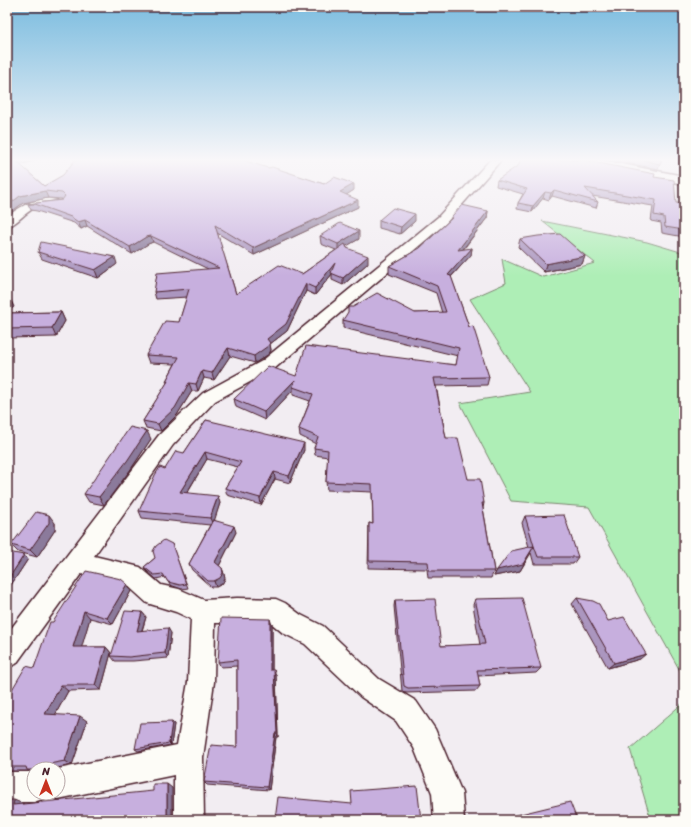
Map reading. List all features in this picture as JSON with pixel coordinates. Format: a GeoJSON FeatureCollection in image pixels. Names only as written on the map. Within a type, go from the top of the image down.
{"type":"FeatureCollection","features":[{"type":"Feature","properties":{"kind":"street"},"geometry":{"type":"LineString","coordinates":[[7,655],[166,440],[209,397],[268,366],[442,220],[461,199]]}},
{"type":"Feature","properties":{"kind":"street"},"geometry":{"type":"LineString","coordinates":[[7,223],[27,206],[48,202],[60,203]]}},
{"type":"Feature","properties":{"kind":"street"},"geometry":{"type":"LineString","coordinates":[[75,562],[132,575],[154,595],[179,601],[203,612],[237,610],[276,611],[292,624],[314,635],[370,688],[406,710],[425,739],[447,793],[449,820]]}},
{"type":"Feature","properties":{"kind":"street"},"geometry":{"type":"LineString","coordinates":[[189,820],[189,757],[201,682],[203,612]]}},
{"type":"Feature","properties":{"kind":"street"},"geometry":{"type":"LineString","coordinates":[[66,782],[189,757]]}},
{"type":"Feature","properties":{"kind":"street"},"geometry":{"type":"LineString","coordinates":[[7,787],[26,786]]}},
{"type":"Feature","properties":{"kind":"green space"},"geometry":{"type":"Polygon","coordinates":[[[542,221],[647,242],[684,253],[684,678],[589,507],[511,501],[460,403],[530,392],[470,299],[506,283],[502,259],[543,277],[595,263],[542,221]]]}},
{"type":"Feature","properties":{"kind":"green space"},"geometry":{"type":"Polygon","coordinates":[[[684,702],[684,820],[651,820],[630,749],[684,702]]]}},
{"type":"Feature","properties":{"kind":"building"},"geometry":{"type":"Polygon","coordinates":[[[7,199],[17,199],[7,206],[7,199]]]}},
{"type":"Feature","properties":{"kind":"building"},"geometry":{"type":"Polygon","coordinates":[[[63,199],[355,199],[358,200],[253,248],[215,225],[236,294],[279,265],[302,274],[345,244],[347,248],[368,256],[343,278],[331,273],[335,263],[315,288],[306,284],[286,324],[267,339],[270,343],[268,346],[254,356],[228,348],[212,373],[202,371],[196,384],[189,383],[175,408],[158,424],[143,421],[168,381],[166,381],[179,357],[146,355],[165,321],[179,322],[189,289],[154,292],[157,273],[219,268],[151,236],[146,237],[130,247],[85,220],[78,222],[71,217],[35,204],[28,204],[62,200],[63,199]]]}},
{"type":"Feature","properties":{"kind":"building"},"geometry":{"type":"Polygon","coordinates":[[[521,199],[539,199],[533,206],[518,203],[521,199]]]}},
{"type":"Feature","properties":{"kind":"building"},"geometry":{"type":"Polygon","coordinates":[[[586,199],[595,199],[598,202],[586,199]]]}},
{"type":"Feature","properties":{"kind":"building"},"geometry":{"type":"Polygon","coordinates":[[[648,199],[676,199],[676,203],[684,204],[684,230],[665,227],[664,217],[654,215],[656,200],[648,199]]]}},
{"type":"Feature","properties":{"kind":"building"},"geometry":{"type":"Polygon","coordinates":[[[462,205],[488,211],[458,250],[472,248],[448,275],[451,276],[469,327],[473,326],[489,377],[434,378],[446,438],[458,438],[468,479],[480,479],[484,503],[482,503],[494,571],[429,571],[428,562],[369,561],[369,523],[373,524],[372,484],[326,482],[328,450],[314,448],[318,437],[299,429],[313,394],[293,387],[295,380],[264,412],[234,399],[268,366],[296,376],[306,346],[456,365],[459,348],[343,320],[348,312],[348,307],[353,307],[377,293],[415,313],[446,312],[437,286],[389,266],[420,248],[453,217],[451,217],[462,205]]]}},
{"type":"Feature","properties":{"kind":"building"},"geometry":{"type":"Polygon","coordinates":[[[393,208],[415,214],[401,227],[379,220],[393,208]]]}},
{"type":"Feature","properties":{"kind":"building"},"geometry":{"type":"Polygon","coordinates":[[[340,223],[359,231],[338,244],[320,236],[340,223]]]}},
{"type":"Feature","properties":{"kind":"building"},"geometry":{"type":"Polygon","coordinates":[[[560,234],[585,256],[546,264],[520,239],[538,236],[560,234]]]}},
{"type":"Feature","properties":{"kind":"building"},"geometry":{"type":"Polygon","coordinates":[[[41,242],[115,257],[95,270],[38,252],[41,242]]]}},
{"type":"Feature","properties":{"kind":"building"},"geometry":{"type":"Polygon","coordinates":[[[61,312],[52,328],[7,329],[7,313],[61,312]]]}},
{"type":"Feature","properties":{"kind":"building"},"geometry":{"type":"Polygon","coordinates":[[[206,420],[304,443],[289,476],[274,472],[260,498],[225,488],[241,462],[205,452],[180,492],[218,496],[210,518],[139,511],[160,467],[165,469],[176,451],[184,453],[206,420]]]}},
{"type":"Feature","properties":{"kind":"building"},"geometry":{"type":"Polygon","coordinates":[[[130,427],[147,431],[127,461],[99,497],[84,494],[130,427]]]}},
{"type":"Feature","properties":{"kind":"building"},"geometry":{"type":"Polygon","coordinates":[[[36,512],[49,515],[49,523],[30,550],[11,545],[36,512]]]}},
{"type":"Feature","properties":{"kind":"building"},"geometry":{"type":"Polygon","coordinates":[[[564,515],[578,557],[538,557],[525,516],[564,515]]]}},
{"type":"Feature","properties":{"kind":"building"},"geometry":{"type":"Polygon","coordinates":[[[213,520],[234,526],[215,562],[222,568],[223,573],[220,578],[214,581],[208,581],[189,564],[213,520]]]}},
{"type":"Feature","properties":{"kind":"building"},"geometry":{"type":"Polygon","coordinates":[[[164,540],[172,544],[186,584],[180,585],[168,582],[163,574],[154,575],[144,567],[155,558],[153,551],[156,546],[164,540]]]}},
{"type":"Feature","properties":{"kind":"building"},"geometry":{"type":"Polygon","coordinates":[[[534,546],[523,564],[497,570],[511,551],[534,546]]]}},
{"type":"Feature","properties":{"kind":"building"},"geometry":{"type":"Polygon","coordinates":[[[8,552],[24,555],[7,581],[7,554],[8,552]]]}},
{"type":"Feature","properties":{"kind":"building"},"geometry":{"type":"Polygon","coordinates":[[[86,571],[121,579],[127,584],[107,618],[84,611],[73,647],[106,647],[95,685],[61,685],[45,714],[80,716],[65,761],[26,761],[26,767],[7,767],[7,698],[26,666],[34,668],[50,622],[53,622],[86,571]]]}},
{"type":"Feature","properties":{"kind":"building"},"geometry":{"type":"Polygon","coordinates":[[[522,598],[541,668],[477,670],[480,686],[408,688],[404,686],[395,600],[435,599],[441,646],[485,644],[475,599],[522,598]]]}},
{"type":"Feature","properties":{"kind":"building"},"geometry":{"type":"Polygon","coordinates":[[[577,598],[593,601],[599,604],[608,621],[624,617],[646,654],[614,663],[577,598]]]}},
{"type":"Feature","properties":{"kind":"building"},"geometry":{"type":"Polygon","coordinates":[[[125,611],[142,612],[137,631],[168,628],[165,653],[129,657],[111,656],[125,611]]]}},
{"type":"Feature","properties":{"kind":"building"},"geometry":{"type":"Polygon","coordinates":[[[221,618],[270,619],[270,670],[274,670],[277,733],[275,733],[267,787],[204,782],[211,745],[237,747],[237,660],[218,662],[221,618]]]}},
{"type":"Feature","properties":{"kind":"building"},"geometry":{"type":"Polygon","coordinates":[[[172,722],[169,743],[135,749],[140,723],[172,722]]]}},
{"type":"Feature","properties":{"kind":"building"},"geometry":{"type":"Polygon","coordinates":[[[153,784],[167,784],[167,817],[178,820],[7,820],[7,800],[14,800],[13,805],[66,801],[66,800],[153,791],[153,784]]]}},
{"type":"Feature","properties":{"kind":"building"},"geometry":{"type":"Polygon","coordinates":[[[417,786],[421,820],[275,820],[278,797],[352,804],[351,791],[417,786]]]}},
{"type":"Feature","properties":{"kind":"building"},"geometry":{"type":"Polygon","coordinates":[[[570,802],[577,820],[496,820],[570,802]]]}}]}
